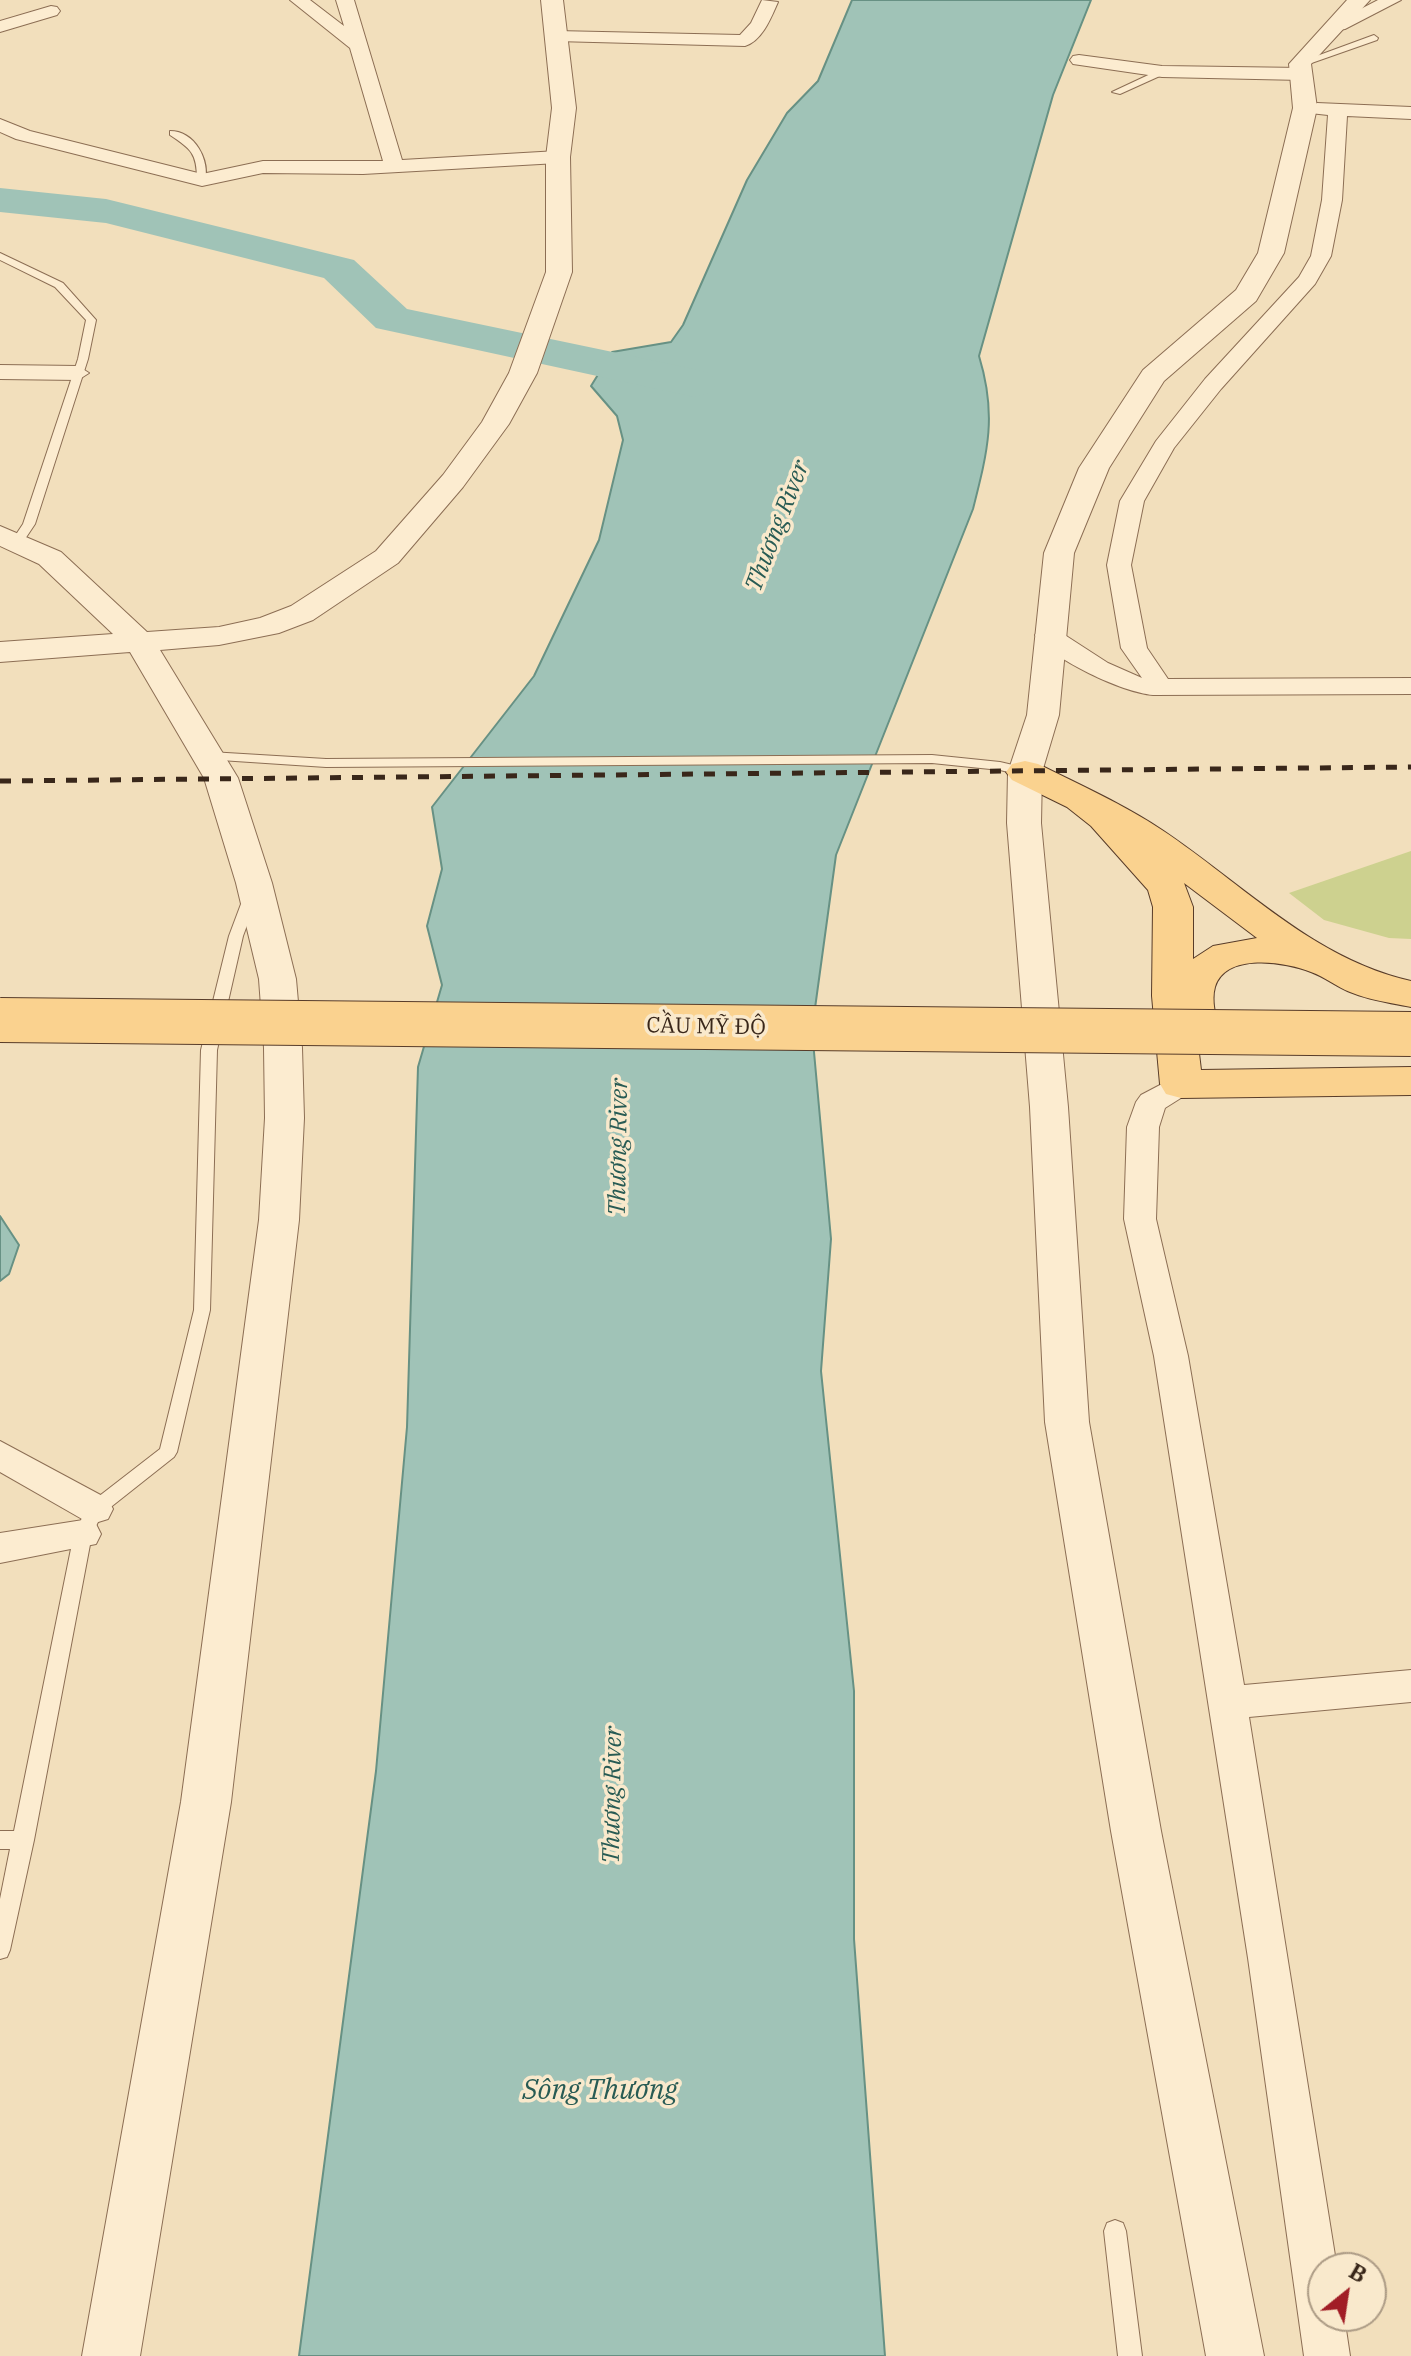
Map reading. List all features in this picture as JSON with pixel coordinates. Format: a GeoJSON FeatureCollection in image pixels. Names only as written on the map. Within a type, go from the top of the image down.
{"type":"FeatureCollection","features":[{"type":"Feature","properties":{"kind":"main road"},"geometry":{"type":"LineString","coordinates":[[1025,772],[1079,798],[1150,839],[1296,948],[1320,962],[1366,984],[1411,994]]}},
{"type":"Feature","properties":{"kind":"main road"},"geometry":{"type":"LineString","coordinates":[[1079,798],[1104,818],[1167,887],[1173,907],[1172,996],[1193,1084]]}},
{"type":"Feature","properties":{"kind":"main road"},"geometry":{"type":"LineString","coordinates":[[1193,1084],[1194,989],[1202,973],[1231,956],[1262,949],[1320,962]]}},
{"type":"Feature","properties":{"kind":"main road","name":"CẦU MỸ ĐỘ"},"geometry":{"type":"LineString","coordinates":[[0,1020],[1411,1034]]}},
{"type":"Feature","properties":{"kind":"main road"},"geometry":{"type":"LineString","coordinates":[[1193,1084],[1411,1081]]}},
{"type":"Feature","properties":{"kind":"street"},"geometry":{"type":"LineString","coordinates":[[299,0],[356,44]]}},
{"type":"Feature","properties":{"kind":"street"},"geometry":{"type":"LineString","coordinates":[[345,0],[394,166]]}},
{"type":"Feature","properties":{"kind":"street"},"geometry":{"type":"LineString","coordinates":[[0,652],[219,636],[268,626],[302,613],[387,557],[453,481],[495,424],[523,373],[559,272],[558,157],[564,108],[552,0]]}},
{"type":"Feature","properties":{"kind":"street"},"geometry":{"type":"LineString","coordinates":[[1153,687],[1155,679],[1134,648],[1125,613],[1119,565],[1132,501],[1164,446],[1213,384],[1308,280],[1321,256],[1332,200],[1311,89],[1312,46],[1392,0]]}},
{"type":"Feature","properties":{"kind":"street"},"geometry":{"type":"LineString","coordinates":[[556,36],[745,41],[759,24],[769,2]]}},
{"type":"Feature","properties":{"kind":"street"},"geometry":{"type":"LineString","coordinates":[[0,27],[51,11]]}},
{"type":"Feature","properties":{"kind":"street"},"geometry":{"type":"LineString","coordinates":[[1079,60],[1125,70],[1311,89],[1411,113]]}},
{"type":"Feature","properties":{"kind":"street"},"geometry":{"type":"LineString","coordinates":[[1235,2356],[1136,1831],[1067,1422],[1049,1107],[1024,823],[1025,772],[1043,715],[1048,635],[1059,553],[1094,468],[1153,376],[1247,295],[1271,253],[1311,89]]}},
{"type":"Feature","properties":{"kind":"street"},"geometry":{"type":"LineString","coordinates":[[0,125],[23,135],[202,180],[263,167],[394,166],[558,157]]}},
{"type":"Feature","properties":{"kind":"street"},"geometry":{"type":"LineString","coordinates":[[0,372],[78,373]]}},
{"type":"Feature","properties":{"kind":"street"},"geometry":{"type":"LineString","coordinates":[[9,539],[50,558],[139,641],[210,756],[221,778],[255,887],[272,950],[280,1011],[285,1131],[279,1220],[206,1802],[108,2350]]}},
{"type":"Feature","properties":{"kind":"street"},"geometry":{"type":"LineString","coordinates":[[1048,635],[1137,687],[1411,686]]}},
{"type":"Feature","properties":{"kind":"street"},"geometry":{"type":"LineString","coordinates":[[1193,1084],[1152,1102],[1143,1127],[1140,1219],[1171,1356],[1269,1958],[1327,2356]]}},
{"type":"Feature","properties":{"kind":"street"},"geometry":{"type":"LineString","coordinates":[[0,1455],[89,1522]]}},
{"type":"Feature","properties":{"kind":"street"},"geometry":{"type":"LineString","coordinates":[[0,1548],[89,1522]]}},
{"type":"Feature","properties":{"kind":"street"},"geometry":{"type":"LineString","coordinates":[[1227,1703],[1411,1686]]}},
{"type":"Feature","properties":{"kind":"lane"},"geometry":{"type":"LineString","coordinates":[[1117,92],[1159,73]]}},
{"type":"Feature","properties":{"kind":"lane"},"geometry":{"type":"LineString","coordinates":[[173,133],[199,151],[203,159],[202,180]]}},
{"type":"Feature","properties":{"kind":"lane"},"geometry":{"type":"LineString","coordinates":[[0,256],[59,285],[91,320],[78,373],[29,524],[9,539]]}},
{"type":"Feature","properties":{"kind":"lane"},"geometry":{"type":"LineString","coordinates":[[210,756],[326,763],[932,759],[1000,766],[1025,772]]}},
{"type":"Feature","properties":{"kind":"lane"},"geometry":{"type":"LineString","coordinates":[[0,1950],[89,1522],[168,1452],[202,1310],[209,1050],[236,936],[255,887]]}},
{"type":"Feature","properties":{"kind":"lane"},"geometry":{"type":"LineString","coordinates":[[0,1840],[24,1840]]}},
{"type":"Feature","properties":{"kind":"lane"},"geometry":{"type":"LineString","coordinates":[[1115,2231],[1130,2356]]}},
{"type":"Feature","properties":{"kind":"green space"},"geometry":{"type":"Polygon","coordinates":[[[1411,851],[1411,939],[1389,938],[1324,920],[1289,893],[1411,851]]]}},
{"type":"Feature","properties":{"kind":"water","name":"Sông Thương"},"geometry":{"type":"Polygon","coordinates":[[[852,0],[1091,0],[1053,95],[979,356],[985,377],[989,415],[983,468],[973,509],[836,855],[812,1030],[831,1239],[821,1371],[854,1691],[854,1939],[885,2356],[299,2356],[376,1771],[407,1427],[418,1067],[442,985],[427,926],[442,869],[432,807],[534,676],[599,540],[623,440],[617,416],[591,386],[612,352],[671,342],[683,325],[747,180],[787,113],[818,81],[852,0]]]}},
{"type":"Feature","properties":{"kind":"water"},"geometry":{"type":"Polygon","coordinates":[[[0,1216],[19,1245],[9,1274],[0,1281],[0,1216]]]}},
{"type":"Feature","properties":{"kind":"waterway"},"geometry":{"type":"LineString","coordinates":[[0,200],[106,211],[339,269],[392,319],[694,383]]}},
{"type":"Feature","properties":{"kind":"railway"},"geometry":{"type":"LineString","coordinates":[[0,781],[1411,767]]}},
{"type":"Feature","properties":{"kind":"water label","name":"Thương River"},"geometry":{"type":"Point","coordinates":[778,526]}},
{"type":"Feature","properties":{"kind":"water label","name":"Thương River"},"geometry":{"type":"Point","coordinates":[619,1147]}},
{"type":"Feature","properties":{"kind":"water label","name":"Thương River"},"geometry":{"type":"Point","coordinates":[613,1795]}}]}
